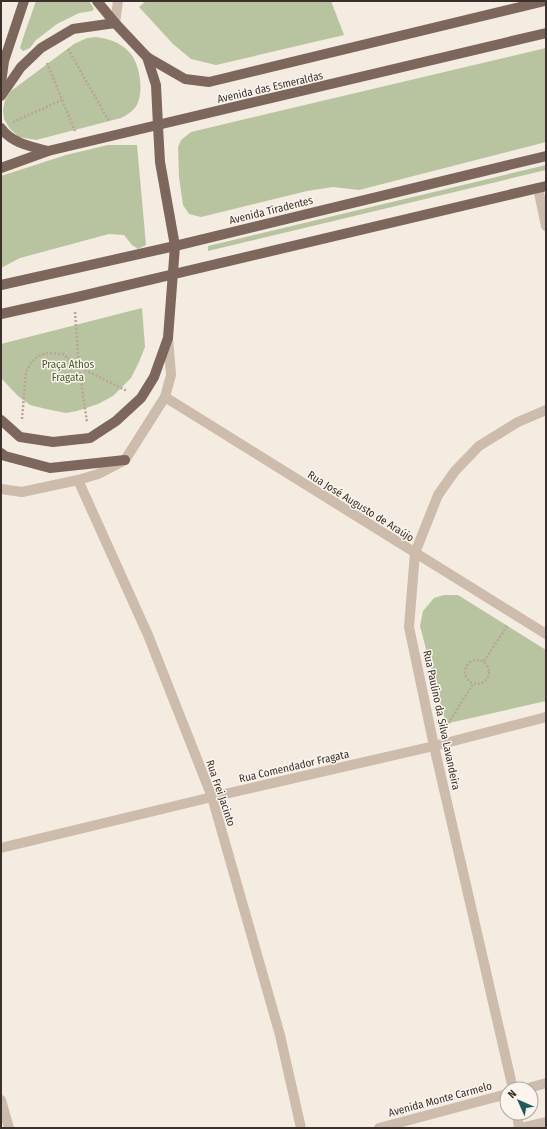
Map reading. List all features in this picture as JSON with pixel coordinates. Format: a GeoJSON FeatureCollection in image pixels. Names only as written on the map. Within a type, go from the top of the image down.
{"type":"FeatureCollection","features":[{"type":"Feature","properties":{"kind":"main road"},"geometry":{"type":"LineString","coordinates":[[1,82],[4,61],[24,1]]}},
{"type":"Feature","properties":{"kind":"main road"},"geometry":{"type":"LineString","coordinates":[[1,420],[20,437],[53,442],[90,438],[116,421],[141,398],[154,377],[168,338],[175,246],[160,162],[156,84],[147,57],[115,23],[97,1]]}},
{"type":"Feature","properties":{"kind":"main road","name":"Avenida das Esmeraldas"},"geometry":{"type":"LineString","coordinates":[[147,57],[185,79],[209,82],[545,1]]}},
{"type":"Feature","properties":{"kind":"main road"},"geometry":{"type":"LineString","coordinates":[[1,96],[21,67],[41,48],[73,29],[115,23]]}},
{"type":"Feature","properties":{"kind":"main road","name":"Avenida das Esmeraldas"},"geometry":{"type":"LineString","coordinates":[[1,168],[48,151],[546,33]]}},
{"type":"Feature","properties":{"kind":"main road"},"geometry":{"type":"LineString","coordinates":[[4,126],[4,133],[23,145],[48,151]]}},
{"type":"Feature","properties":{"kind":"main road","name":"Avenida Tiradentes"},"geometry":{"type":"LineString","coordinates":[[1,285],[175,246],[546,156]]}},
{"type":"Feature","properties":{"kind":"main road"},"geometry":{"type":"LineString","coordinates":[[1,314],[542,187]]}},
{"type":"Feature","properties":{"kind":"main road"},"geometry":{"type":"LineString","coordinates":[[1,453],[5,456],[50,468],[125,460]]}},
{"type":"Feature","properties":{"kind":"street"},"geometry":{"type":"LineString","coordinates":[[115,23],[118,1]]}},
{"type":"Feature","properties":{"kind":"street"},"geometry":{"type":"LineString","coordinates":[[542,187],[546,226]]}},
{"type":"Feature","properties":{"kind":"street"},"geometry":{"type":"LineString","coordinates":[[1,489],[22,492],[78,480],[98,474],[125,460],[165,397],[171,375],[168,338]]}},
{"type":"Feature","properties":{"kind":"street","name":"Rua José Augusto de Araújo"},"geometry":{"type":"LineString","coordinates":[[165,397],[546,634]]}},
{"type":"Feature","properties":{"kind":"street","name":"Rua Paulino da Silva Lavandeira"},"geometry":{"type":"LineString","coordinates":[[511,1081],[434,746],[409,627],[415,553],[438,495],[454,471],[479,446],[518,422],[546,410]]}},
{"type":"Feature","properties":{"kind":"street","name":"Rua Frei Jacinto"},"geometry":{"type":"LineString","coordinates":[[78,480],[148,635],[212,797],[280,1034],[301,1128]]}},
{"type":"Feature","properties":{"kind":"street","name":"Rua Comendador Fragata"},"geometry":{"type":"LineString","coordinates":[[1,848],[212,797],[434,746],[546,717]]}},
{"type":"Feature","properties":{"kind":"street","name":"Avenida Monte Carmelo"},"geometry":{"type":"LineString","coordinates":[[379,1128],[499,1096]]}},
{"type":"Feature","properties":{"kind":"street"},"geometry":{"type":"LineString","coordinates":[[1,1100],[8,1128]]}},
{"type":"Feature","properties":{"kind":"street"},"geometry":{"type":"LineString","coordinates":[[520,1128],[546,1122]]}},
{"type":"Feature","properties":{"kind":"path"},"geometry":{"type":"LineString","coordinates":[[61,36],[116,136]]}},
{"type":"Feature","properties":{"kind":"path"},"geometry":{"type":"LineString","coordinates":[[41,48],[81,144]]}},
{"type":"Feature","properties":{"kind":"path"},"geometry":{"type":"LineString","coordinates":[[4,126],[62,100]]}},
{"type":"Feature","properties":{"kind":"path"},"geometry":{"type":"LineString","coordinates":[[74,298],[80,367],[90,438]]}},
{"type":"Feature","properties":{"kind":"path"},"geometry":{"type":"LineString","coordinates":[[20,437],[26,372],[31,363],[38,356],[47,353],[63,354],[80,367],[141,398]]}},
{"type":"Feature","properties":{"kind":"path"},"geometry":{"type":"LineString","coordinates":[[484,661],[515,615]]}},
{"type":"Feature","properties":{"kind":"path"},"geometry":{"type":"LineString","coordinates":[[476,659],[484,661],[489,666],[490,674],[486,680],[480,684],[473,684],[466,678],[464,670],[468,662],[476,659]]}},
{"type":"Feature","properties":{"kind":"path"},"geometry":{"type":"LineString","coordinates":[[434,746],[473,684]]}},
{"type":"Feature","properties":{"kind":"green space"},"geometry":{"type":"Polygon","coordinates":[[[36,1],[89,1],[94,9],[92,11],[79,13],[57,24],[36,40],[30,48],[23,51],[20,48],[36,1]]]}},
{"type":"Feature","properties":{"kind":"green space"},"geometry":{"type":"Polygon","coordinates":[[[146,1],[331,1],[344,35],[216,65],[191,59],[173,44],[139,7],[146,1]]]}},
{"type":"Feature","properties":{"kind":"green space"},"geometry":{"type":"Polygon","coordinates":[[[96,37],[118,43],[132,56],[138,68],[141,88],[138,103],[135,108],[121,118],[36,140],[19,137],[10,129],[4,119],[3,110],[5,100],[11,91],[74,44],[87,38],[96,37]]]}},
{"type":"Feature","properties":{"kind":"green space"},"geometry":{"type":"Polygon","coordinates":[[[546,48],[546,142],[359,190],[333,187],[307,191],[201,217],[189,214],[183,205],[179,177],[178,147],[181,140],[191,132],[546,48]]]}},
{"type":"Feature","properties":{"kind":"green space"},"geometry":{"type":"Polygon","coordinates":[[[108,145],[137,145],[146,245],[138,249],[132,245],[124,235],[109,234],[20,258],[1,268],[1,176],[66,155],[108,145]]]}},
{"type":"Feature","properties":{"kind":"green space"},"geometry":{"type":"Polygon","coordinates":[[[546,165],[546,170],[208,251],[208,246],[546,165]]]}},
{"type":"Feature","properties":{"kind":"green space","name":"Praça Athos Fragata"},"geometry":{"type":"Polygon","coordinates":[[[142,308],[145,347],[139,362],[131,378],[113,396],[98,404],[66,413],[30,405],[18,396],[1,378],[1,344],[142,308]]]}},
{"type":"Feature","properties":{"kind":"green space"},"geometry":{"type":"Polygon","coordinates":[[[444,595],[458,595],[546,650],[546,701],[449,723],[444,717],[420,626],[423,611],[434,598],[444,595]]]}}]}
